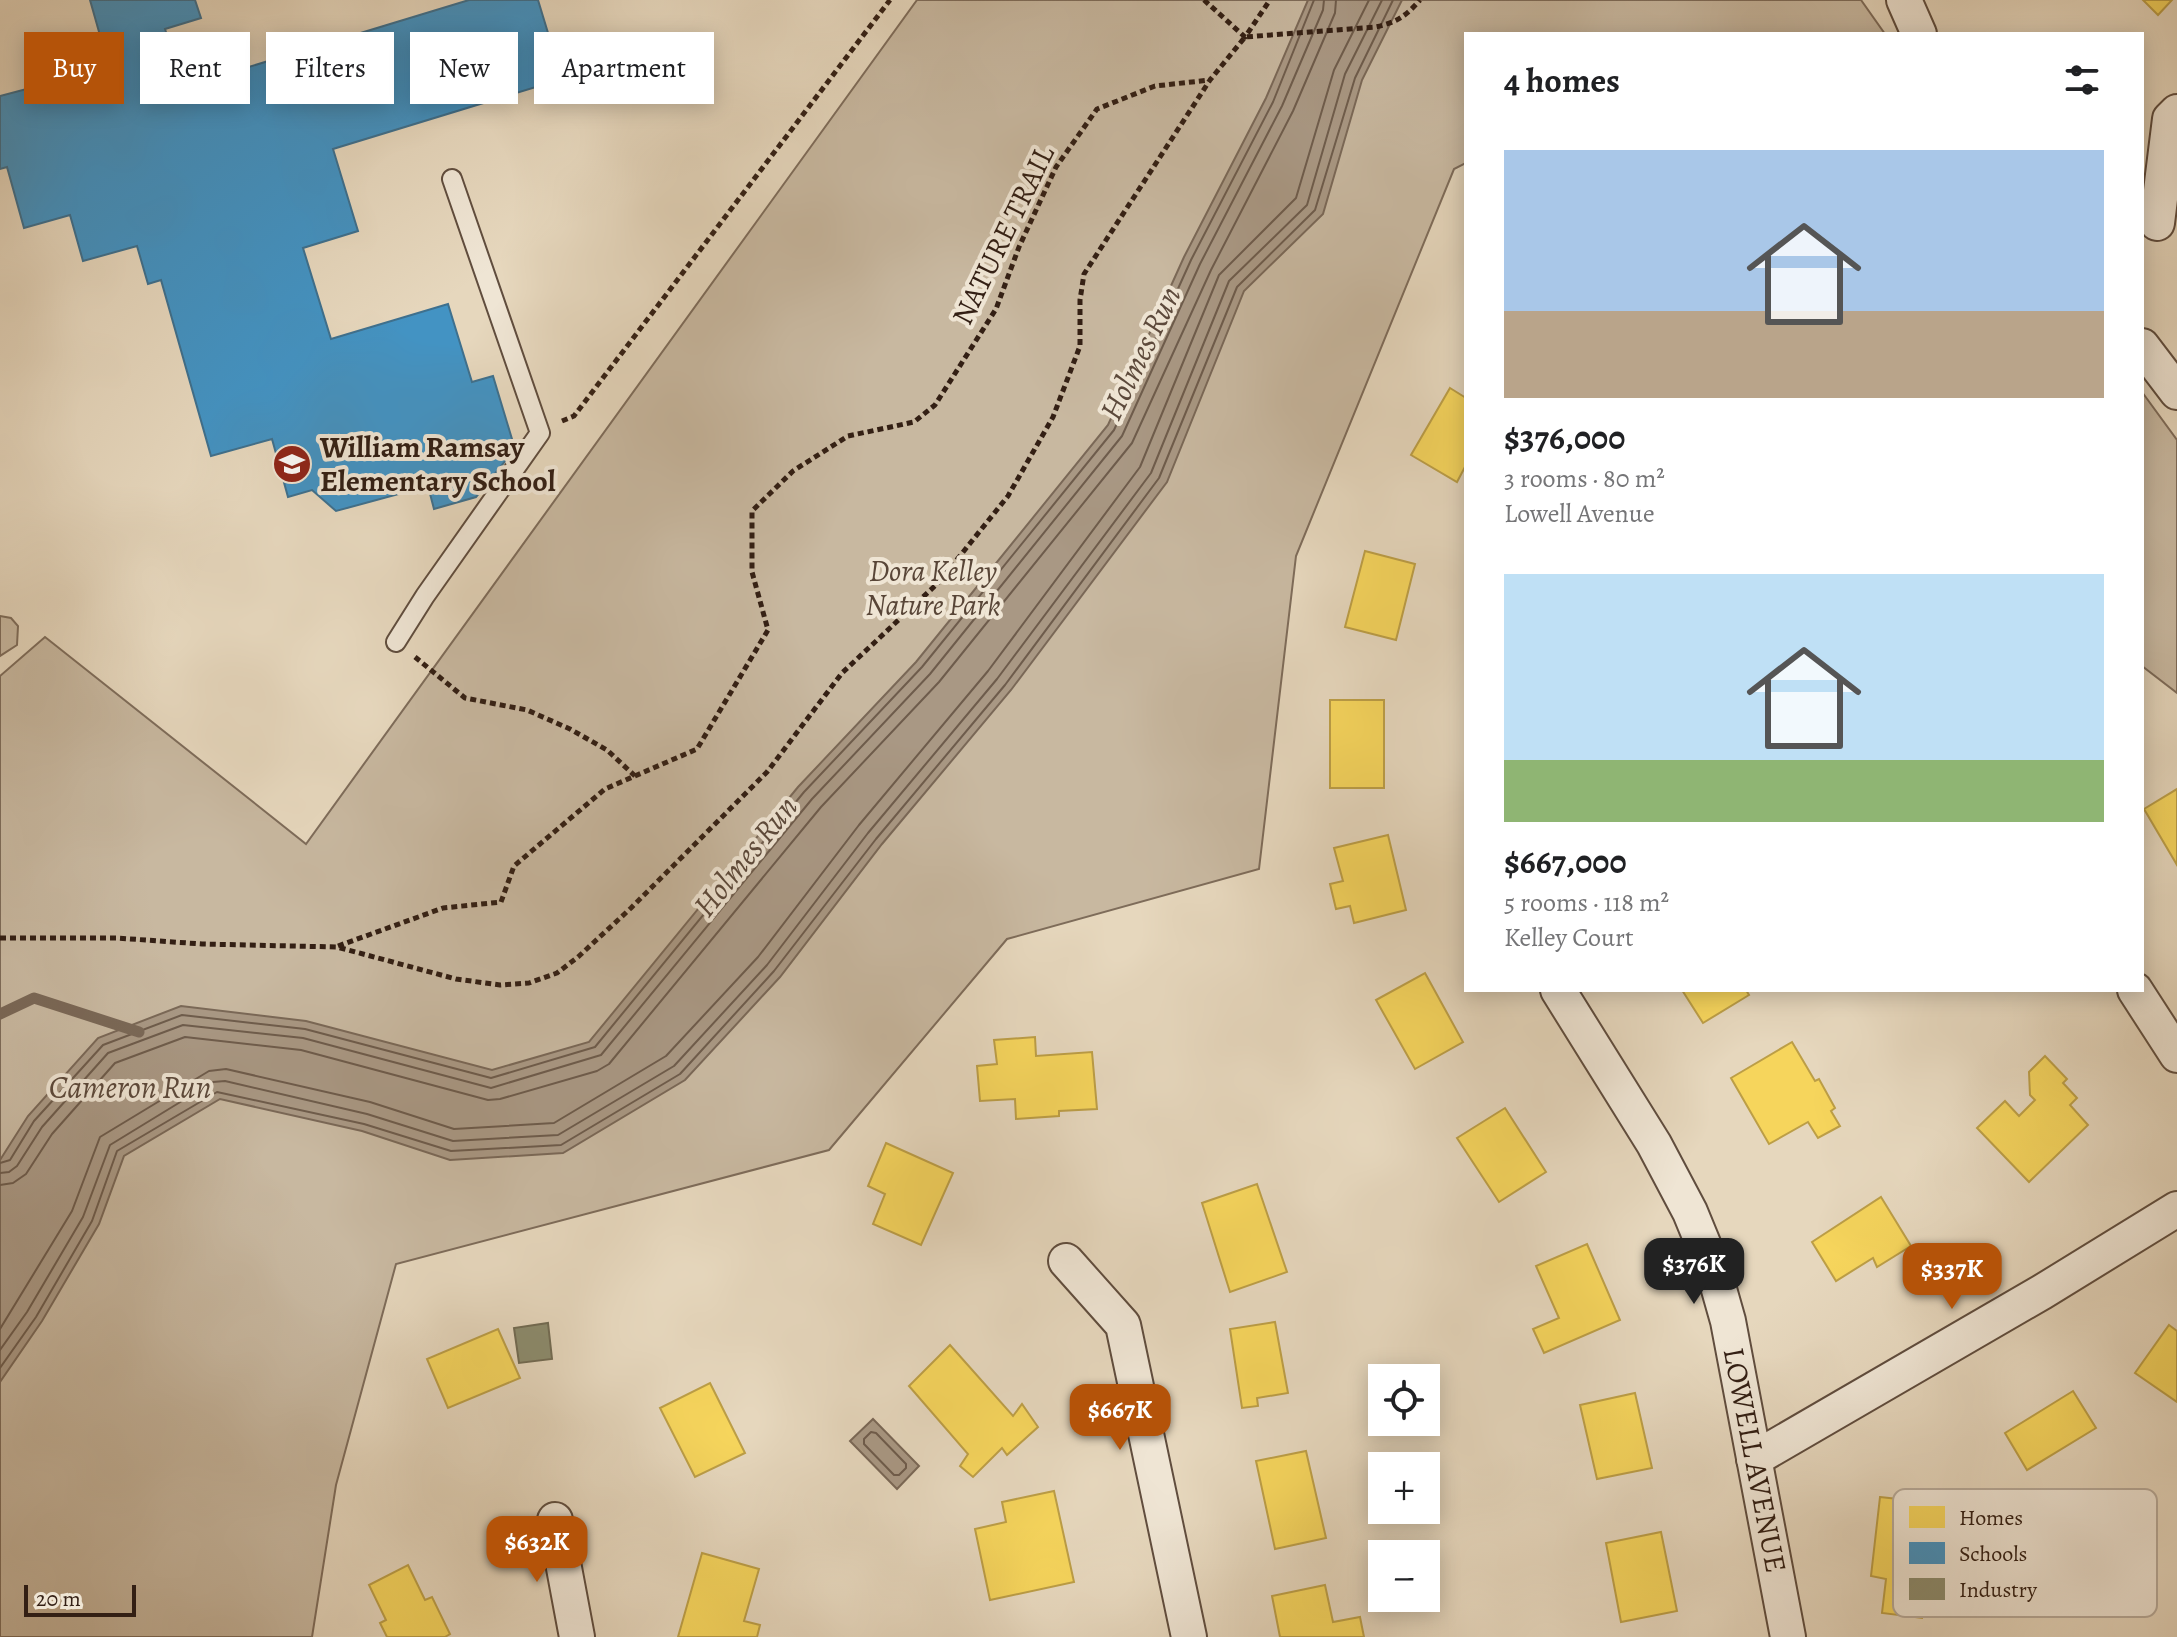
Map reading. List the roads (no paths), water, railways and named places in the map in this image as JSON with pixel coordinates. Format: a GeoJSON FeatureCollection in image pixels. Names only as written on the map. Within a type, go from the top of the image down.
{"type":"FeatureCollection","features":[{"type":"Feature","properties":{"kind":"street"},"geometry":{"type":"LineString","coordinates":[[1904,0],[1918,32]]}},
{"type":"Feature","properties":{"kind":"street"},"geometry":{"type":"LineString","coordinates":[[2159,227],[2170,119],[2177,112]]}},
{"type":"Feature","properties":{"kind":"street"},"geometry":{"type":"LineString","coordinates":[[2144,349],[2177,392]]}},
{"type":"Feature","properties":{"kind":"street","name":"LOWELL AVENUE"},"geometry":{"type":"LineString","coordinates":[[1559,992],[1654,1144],[1690,1212],[1713,1268],[1728,1321],[1788,1637]]}},
{"type":"Feature","properties":{"kind":"street"},"geometry":{"type":"LineString","coordinates":[[2136,992],[2177,1055]]}},
{"type":"Feature","properties":{"kind":"street"},"geometry":{"type":"LineString","coordinates":[[1754,1459],[2042,1292],[2177,1209]]}},
{"type":"Feature","properties":{"kind":"street"},"geometry":{"type":"LineString","coordinates":[[1066,1261],[1123,1325],[1189,1637]]}},
{"type":"Feature","properties":{"kind":"street"},"geometry":{"type":"LineString","coordinates":[[555,1520],[577,1637]]}},
{"type":"Feature","properties":{"kind":"lane"},"geometry":{"type":"LineString","coordinates":[[396,642],[540,433],[452,179]]}},
{"type":"Feature","properties":{"kind":"water","name":"Cameron Run"},"geometry":{"type":"Polygon","coordinates":[[[1308,0],[1402,0],[1362,80],[1323,214],[1244,291],[1167,482],[1011,690],[882,844],[780,977],[685,1080],[563,1153],[450,1160],[362,1131],[220,1099],[124,1156],[99,1224],[42,1321],[0,1382],[0,1160],[28,1116],[98,1038],[181,1006],[306,1021],[492,1070],[589,1042],[798,787],[916,662],[1108,425],[1184,257],[1266,98],[1308,0]]]}},
{"type":"Feature","properties":{"kind":"water"},"geometry":{"type":"Polygon","coordinates":[[[873,1419],[919,1466],[897,1489],[850,1441],[873,1419]]]}},
{"type":"Feature","properties":{"kind":"waterway"},"geometry":{"type":"LineString","coordinates":[[0,1014],[34,998],[139,1032]]}},
{"type":"Feature","properties":{"kind":"place","name":"William Ramsay Elementary School"},"geometry":{"type":"Point","coordinates":[292,464]}},
{"type":"Feature","properties":{"kind":"water label","name":"Holmes Run"},"geometry":{"type":"Point","coordinates":[1140,353]}},
{"type":"Feature","properties":{"kind":"water label","name":"Holmes Run"},"geometry":{"type":"Point","coordinates":[745,856]}},
{"type":"Feature","properties":{"kind":"park label","name":"Dora Kelley Nature Park"},"geometry":{"type":"Point","coordinates":[933,588]}}]}
